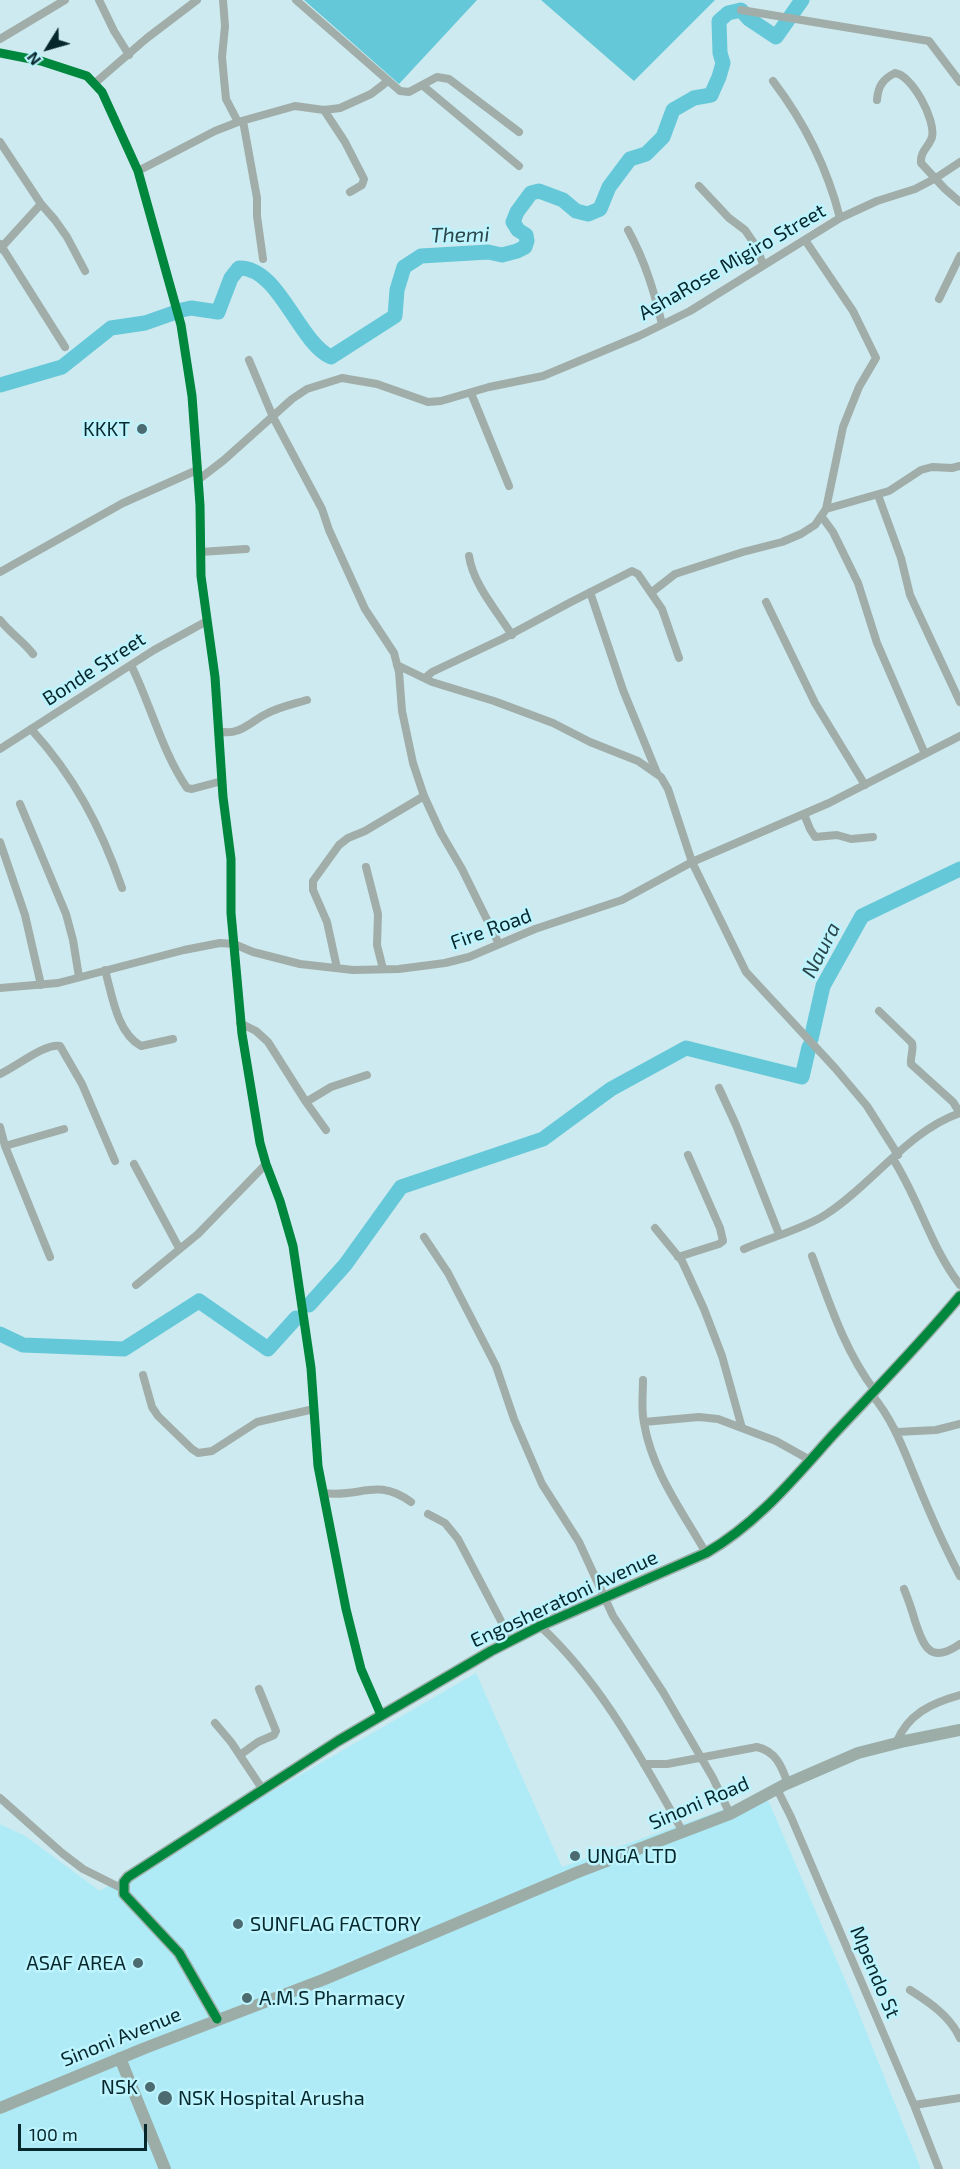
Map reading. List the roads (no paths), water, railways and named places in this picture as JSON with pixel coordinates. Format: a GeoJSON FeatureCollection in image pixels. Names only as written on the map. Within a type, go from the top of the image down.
{"type":"FeatureCollection","features":[{"type":"Feature","properties":{"kind":"street"},"geometry":{"type":"LineString","coordinates":[[0,39],[65,0]]}},
{"type":"Feature","properties":{"kind":"street"},"geometry":{"type":"LineString","coordinates":[[99,0],[129,55]]}},
{"type":"Feature","properties":{"kind":"street"},"geometry":{"type":"LineString","coordinates":[[95,83],[147,38],[197,0]]}},
{"type":"Feature","properties":{"kind":"street"},"geometry":{"type":"LineString","coordinates":[[223,0],[225,26],[222,57],[226,99],[240,121],[257,198],[263,259]]}},
{"type":"Feature","properties":{"kind":"street"},"geometry":{"type":"LineString","coordinates":[[296,0],[400,92],[416,90],[437,77],[449,79],[519,132]]}},
{"type":"Feature","properties":{"kind":"street"},"geometry":{"type":"LineString","coordinates":[[741,10],[929,41],[960,82]]}},
{"type":"Feature","properties":{"kind":"street"},"geometry":{"type":"LineString","coordinates":[[0,53],[68,69],[87,76],[95,83],[113,114],[138,171],[181,325],[192,396],[200,552],[216,686],[222,781],[231,859],[231,913],[240,1023],[260,1143],[293,1246],[311,1368],[316,1444],[354,1643],[364,1675],[381,1715]]}},
{"type":"Feature","properties":{"kind":"street"},"geometry":{"type":"LineString","coordinates":[[877,100],[878,89],[882,83],[895,73],[904,77],[925,106],[933,130],[932,139],[922,153],[921,163],[960,202]]}},
{"type":"Feature","properties":{"kind":"street"},"geometry":{"type":"LineString","coordinates":[[138,171],[215,131],[240,121],[295,106],[324,110],[340,108],[371,94],[387,81]]}},
{"type":"Feature","properties":{"kind":"street"},"geometry":{"type":"LineString","coordinates":[[773,81],[819,155],[830,182],[840,218]]}},
{"type":"Feature","properties":{"kind":"street"},"geometry":{"type":"LineString","coordinates":[[423,85],[519,166]]}},
{"type":"Feature","properties":{"kind":"street"},"geometry":{"type":"LineString","coordinates":[[324,110],[345,142],[364,179],[362,185],[350,192]]}},
{"type":"Feature","properties":{"kind":"street"},"geometry":{"type":"LineString","coordinates":[[0,142],[41,204],[68,237],[85,271]]}},
{"type":"Feature","properties":{"kind":"street","name":"AshaRose Migiro Street"},"geometry":{"type":"LineString","coordinates":[[198,480],[224,460],[292,399],[307,389],[342,378],[377,384],[428,402],[441,401],[543,376],[663,324],[700,305],[840,218],[877,201],[915,189],[960,162]]}},
{"type":"Feature","properties":{"kind":"street"},"geometry":{"type":"LineString","coordinates":[[699,186],[729,218],[745,230],[756,246],[763,264]]}},
{"type":"Feature","properties":{"kind":"street"},"geometry":{"type":"LineString","coordinates":[[41,204],[1,246],[65,347]]}},
{"type":"Feature","properties":{"kind":"street"},"geometry":{"type":"LineString","coordinates":[[628,230],[641,254],[650,278],[663,324]]}},
{"type":"Feature","properties":{"kind":"street"},"geometry":{"type":"LineString","coordinates":[[652,592],[675,574],[782,542],[801,534],[815,525],[824,513],[843,427],[859,387],[876,358],[853,311],[806,240]]}},
{"type":"Feature","properties":{"kind":"street"},"geometry":{"type":"LineString","coordinates":[[939,299],[960,256]]}},
{"type":"Feature","properties":{"kind":"street"},"geometry":{"type":"LineString","coordinates":[[249,360],[273,417],[322,509],[329,530],[365,609],[394,653],[402,711],[413,763],[424,796],[499,944]]}},
{"type":"Feature","properties":{"kind":"street"},"geometry":{"type":"LineString","coordinates":[[471,393],[509,486]]}},
{"type":"Feature","properties":{"kind":"street"},"geometry":{"type":"LineString","coordinates":[[824,513],[889,491],[921,470],[932,467],[960,466]]}},
{"type":"Feature","properties":{"kind":"street"},"geometry":{"type":"LineString","coordinates":[[0,572],[123,503],[197,470]]}},
{"type":"Feature","properties":{"kind":"street"},"geometry":{"type":"LineString","coordinates":[[878,495],[901,558],[910,595],[960,702]]}},
{"type":"Feature","properties":{"kind":"street"},"geometry":{"type":"LineString","coordinates":[[824,513],[858,583],[877,644],[925,754]]}},
{"type":"Feature","properties":{"kind":"street"},"geometry":{"type":"LineString","coordinates":[[200,552],[246,549]]}},
{"type":"Feature","properties":{"kind":"street"},"geometry":{"type":"LineString","coordinates":[[469,556],[472,571],[512,635]]}},
{"type":"Feature","properties":{"kind":"street"},"geometry":{"type":"LineString","coordinates":[[425,678],[439,668],[512,635],[633,571],[652,592],[662,609],[679,658]]}},
{"type":"Feature","properties":{"kind":"street"},"geometry":{"type":"LineString","coordinates":[[590,592],[626,698],[657,773],[668,789],[692,862],[746,972],[867,1106],[896,1157],[941,1254],[960,1285]]}},
{"type":"Feature","properties":{"kind":"street"},"geometry":{"type":"LineString","coordinates":[[766,602],[815,703],[865,785]]}},
{"type":"Feature","properties":{"kind":"street"},"geometry":{"type":"LineString","coordinates":[[0,620],[13,635],[25,643],[33,654]]}},
{"type":"Feature","properties":{"kind":"street","name":"Bonde Street"},"geometry":{"type":"LineString","coordinates":[[0,749],[181,633],[207,621]]}},
{"type":"Feature","properties":{"kind":"street"},"geometry":{"type":"LineString","coordinates":[[131,665],[187,788],[192,789],[222,781]]}},
{"type":"Feature","properties":{"kind":"street"},"geometry":{"type":"LineString","coordinates":[[397,665],[425,678],[553,723],[639,761],[657,773]]}},
{"type":"Feature","properties":{"kind":"street"},"geometry":{"type":"LineString","coordinates":[[219,731],[227,734],[234,733],[266,714],[307,700]]}},
{"type":"Feature","properties":{"kind":"street"},"geometry":{"type":"LineString","coordinates":[[31,729],[59,761],[76,787],[111,857],[122,888]]}},
{"type":"Feature","properties":{"kind":"street","name":"Fire Road"},"geometry":{"type":"LineString","coordinates":[[0,988],[41,985],[196,946],[220,943],[234,944],[282,960],[337,968],[383,969],[455,961],[622,900],[692,862],[804,814],[960,736]]}},
{"type":"Feature","properties":{"kind":"street"},"geometry":{"type":"LineString","coordinates":[[337,968],[327,922],[313,890],[313,881],[339,845],[348,838],[365,831],[424,796]]}},
{"type":"Feature","properties":{"kind":"street"},"geometry":{"type":"LineString","coordinates":[[20,804],[66,914],[79,977]]}},
{"type":"Feature","properties":{"kind":"street"},"geometry":{"type":"LineString","coordinates":[[804,814],[815,837],[837,835],[851,839],[873,837]]}},
{"type":"Feature","properties":{"kind":"street"},"geometry":{"type":"LineString","coordinates":[[0,842],[25,915],[41,985]]}},
{"type":"Feature","properties":{"kind":"street"},"geometry":{"type":"LineString","coordinates":[[366,867],[378,914],[377,945],[383,969]]}},
{"type":"Feature","properties":{"kind":"street"},"geometry":{"type":"LineString","coordinates":[[105,970],[124,1028],[132,1041],[141,1046],[173,1039]]}},
{"type":"Feature","properties":{"kind":"street"},"geometry":{"type":"LineString","coordinates":[[744,1249],[824,1216],[848,1199],[937,1122],[960,1113],[953,1102],[911,1064],[912,1043],[879,1011]]}},
{"type":"Feature","properties":{"kind":"street"},"geometry":{"type":"LineString","coordinates":[[240,1023],[256,1031],[268,1042],[326,1130]]}},
{"type":"Feature","properties":{"kind":"street"},"geometry":{"type":"LineString","coordinates":[[0,1074],[46,1048],[60,1046],[82,1084],[115,1161]]}},
{"type":"Feature","properties":{"kind":"street"},"geometry":{"type":"LineString","coordinates":[[306,1102],[331,1088],[367,1075]]}},
{"type":"Feature","properties":{"kind":"street"},"geometry":{"type":"LineString","coordinates":[[719,1088],[779,1234]]}},
{"type":"Feature","properties":{"kind":"street"},"geometry":{"type":"LineString","coordinates":[[0,1127],[3,1144],[50,1257]]}},
{"type":"Feature","properties":{"kind":"street"},"geometry":{"type":"LineString","coordinates":[[3,1144],[64,1129]]}},
{"type":"Feature","properties":{"kind":"street"},"geometry":{"type":"LineString","coordinates":[[678,1257],[723,1241],[688,1155]]}},
{"type":"Feature","properties":{"kind":"street"},"geometry":{"type":"LineString","coordinates":[[134,1164],[179,1248]]}},
{"type":"Feature","properties":{"kind":"street"},"geometry":{"type":"LineString","coordinates":[[136,1285],[205,1227],[266,1164]]}},
{"type":"Feature","properties":{"kind":"street"},"geometry":{"type":"LineString","coordinates":[[655,1228],[685,1266],[715,1334],[742,1428]]}},
{"type":"Feature","properties":{"kind":"street"},"geometry":{"type":"LineString","coordinates":[[424,1237],[448,1273],[493,1359],[514,1419],[542,1484],[579,1542],[604,1598],[624,1635],[653,1674],[730,1814]]}},
{"type":"Feature","properties":{"kind":"street"},"geometry":{"type":"LineString","coordinates":[[812,1256],[850,1351],[897,1432],[918,1485],[960,1576]]}},
{"type":"Feature","properties":{"kind":"street","name":"Engosheratoni Avenue"},"geometry":{"type":"LineString","coordinates":[[123,1889],[128,1877],[306,1761],[511,1640],[706,1553],[727,1541],[749,1524],[874,1393],[960,1296]]}},
{"type":"Feature","properties":{"kind":"street"},"geometry":{"type":"LineString","coordinates":[[143,1375],[152,1407],[158,1416],[198,1453],[212,1451],[257,1422],[314,1408]]}},
{"type":"Feature","properties":{"kind":"street"},"geometry":{"type":"LineString","coordinates":[[643,1380],[644,1422],[658,1469],[706,1553]]}},
{"type":"Feature","properties":{"kind":"street"},"geometry":{"type":"LineString","coordinates":[[644,1422],[699,1416],[718,1419],[776,1441],[810,1460]]}},
{"type":"Feature","properties":{"kind":"street"},"geometry":{"type":"LineString","coordinates":[[897,1432],[936,1430],[960,1424]]}},
{"type":"Feature","properties":{"kind":"street"},"geometry":{"type":"LineString","coordinates":[[324,1493],[344,1494],[386,1489],[411,1502]]}},
{"type":"Feature","properties":{"kind":"street"},"geometry":{"type":"LineString","coordinates":[[428,1514],[445,1522],[458,1539],[511,1640]]}},
{"type":"Feature","properties":{"kind":"street"},"geometry":{"type":"LineString","coordinates":[[904,1589],[926,1648],[939,1653],[960,1644]]}},
{"type":"Feature","properties":{"kind":"street"},"geometry":{"type":"LineString","coordinates":[[540,1626],[580,1670],[615,1718],[683,1832]]}},
{"type":"Feature","properties":{"kind":"street"},"geometry":{"type":"LineString","coordinates":[[240,1755],[258,1742],[274,1735],[276,1731],[259,1689]]}},
{"type":"Feature","properties":{"kind":"street"},"geometry":{"type":"LineString","coordinates":[[896,1743],[902,1728],[912,1717],[960,1695]]}},
{"type":"Feature","properties":{"kind":"street"},"geometry":{"type":"LineString","coordinates":[[214,1723],[240,1755],[263,1790]]}},
{"type":"Feature","properties":{"kind":"street","name":"Sinoni Road"},"geometry":{"type":"LineString","coordinates":[[325,1979],[578,1872],[730,1814],[858,1753],[959,1731]]}},
{"type":"Feature","properties":{"kind":"street","name":"Mpendo St"},"geometry":{"type":"LineString","coordinates":[[700,1756],[726,1754],[757,1747],[767,1749],[780,1765],[791,1817],[914,2104],[939,2169]]}},
{"type":"Feature","properties":{"kind":"street"},"geometry":{"type":"LineString","coordinates":[[644,1764],[667,1764],[700,1756]]}},
{"type":"Feature","properties":{"kind":"street"},"geometry":{"type":"LineString","coordinates":[[0,1798],[83,1869],[123,1889],[124,1894],[179,1953],[217,2019]]}},
{"type":"Feature","properties":{"kind":"street","name":"Sinoni Avenue"},"geometry":{"type":"LineString","coordinates":[[0,2108],[217,2019],[325,1979]]}},
{"type":"Feature","properties":{"kind":"street"},"geometry":{"type":"LineString","coordinates":[[910,1990],[949,2020],[960,2038]]}},
{"type":"Feature","properties":{"kind":"street"},"geometry":{"type":"LineString","coordinates":[[120,2058],[165,2169]]}},
{"type":"Feature","properties":{"kind":"street"},"geometry":{"type":"LineString","coordinates":[[914,2104],[960,2098]]}},
{"type":"Feature","properties":{"kind":"waterway","name":"Themi"},"geometry":{"type":"LineString","coordinates":[[0,385],[62,367],[111,328],[145,323],[191,308],[218,312],[231,278],[239,268],[253,271],[266,279],[308,337],[319,349],[331,357],[395,316],[397,290],[404,267],[421,256],[488,252],[502,255],[525,247],[526,235],[518,230],[513,222],[517,212],[531,193],[539,191],[563,200],[576,211],[588,214],[600,209],[609,187],[630,159],[646,154],[663,137],[673,110],[694,98],[711,95],[723,63],[720,53],[719,21],[728,13],[741,10],[749,19],[776,37],[802,0]]}},
{"type":"Feature","properties":{"kind":"waterway","name":"Naura"},"geometry":{"type":"LineString","coordinates":[[811,1039],[823,986],[862,916],[960,869]]}},
{"type":"Feature","properties":{"kind":"waterway"},"geometry":{"type":"LineString","coordinates":[[309,1305],[345,1265],[401,1187],[543,1139],[611,1089],[686,1048],[802,1077],[809,1047]]}},
{"type":"Feature","properties":{"kind":"waterway"},"geometry":{"type":"LineString","coordinates":[[0,1334],[23,1345],[124,1349],[199,1301],[268,1349],[296,1318]]}},
{"type":"Feature","properties":{"kind":"place","name":"KKKT"},"geometry":{"type":"Point","coordinates":[142,429]}},
{"type":"Feature","properties":{"kind":"place","name":"UNGA LTD"},"geometry":{"type":"Point","coordinates":[575,1856]}},
{"type":"Feature","properties":{"kind":"place","name":"SUNFLAG FACTORY"},"geometry":{"type":"Point","coordinates":[238,1924]}},
{"type":"Feature","properties":{"kind":"place","name":"ASAF AREA"},"geometry":{"type":"Point","coordinates":[138,1963]}},
{"type":"Feature","properties":{"kind":"place","name":"A.M.S Pharmacy"},"geometry":{"type":"Point","coordinates":[247,1998]}},
{"type":"Feature","properties":{"kind":"place","name":"NSK"},"geometry":{"type":"Point","coordinates":[150,2087]}},
{"type":"Feature","properties":{"kind":"place","name":"NSK Hospital Arusha"},"geometry":{"type":"Point","coordinates":[165,2098]}}]}
